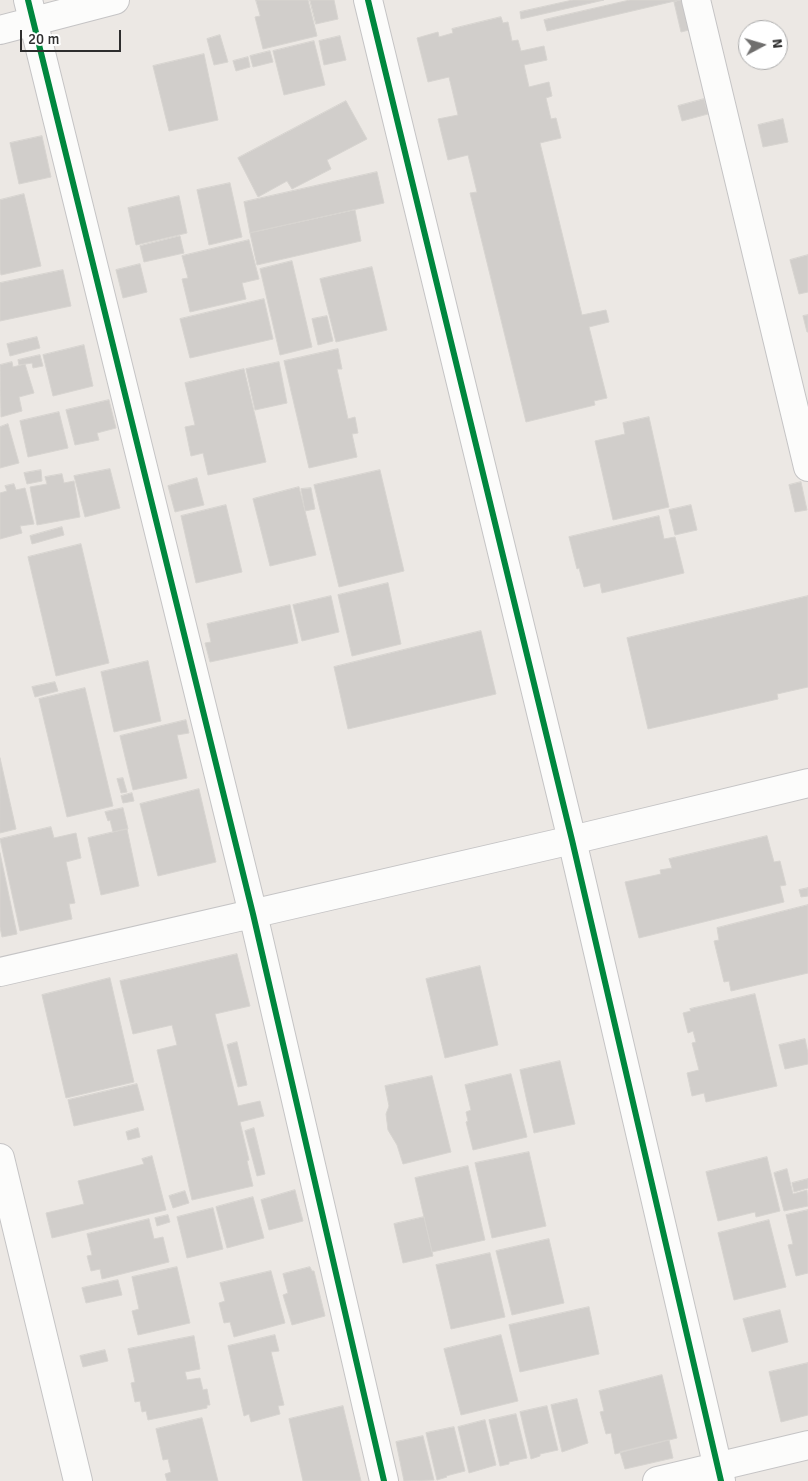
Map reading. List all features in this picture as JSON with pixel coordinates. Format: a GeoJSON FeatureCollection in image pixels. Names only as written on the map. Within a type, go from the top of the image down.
{"type":"FeatureCollection","features":[{"type":"Feature","properties":{"kind":"street"},"geometry":{"type":"LineString","coordinates":[[0,30],[31,11],[115,0]]}},
{"type":"Feature","properties":{"kind":"street"},"geometry":{"type":"LineString","coordinates":[[368,0],[572,840],[720,1474]]}},
{"type":"Feature","properties":{"kind":"street"},"geometry":{"type":"LineString","coordinates":[[696,0],[808,468]]}},
{"type":"Feature","properties":{"kind":"street"},"geometry":{"type":"LineString","coordinates":[[31,11],[253,914],[384,1481]]}},
{"type":"Feature","properties":{"kind":"street"},"geometry":{"type":"LineString","coordinates":[[0,972],[572,840],[808,783]]}},
{"type":"Feature","properties":{"kind":"street"},"geometry":{"type":"LineString","coordinates":[[0,1158],[78,1481]]}},
{"type":"Feature","properties":{"kind":"street"},"geometry":{"type":"LineString","coordinates":[[657,1481],[720,1474],[808,1445]]}},
{"type":"Feature","properties":{"kind":"building"},"geometry":{"type":"Polygon","coordinates":[[[256,0],[308,0],[317,36],[263,49],[255,17],[260,16],[256,0]]]}},
{"type":"Feature","properties":{"kind":"building"},"geometry":{"type":"Polygon","coordinates":[[[310,0],[334,0],[338,19],[316,24],[310,0]]]}},
{"type":"Feature","properties":{"kind":"building"},"geometry":{"type":"Polygon","coordinates":[[[573,0],[604,0],[521,19],[520,12],[573,0]]]}},
{"type":"Feature","properties":{"kind":"building"},"geometry":{"type":"Polygon","coordinates":[[[630,0],[679,0],[547,31],[544,20],[630,0]]]}},
{"type":"Feature","properties":{"kind":"building"},"geometry":{"type":"Polygon","coordinates":[[[686,0],[693,29],[681,32],[674,2],[686,0]]]}},
{"type":"Feature","properties":{"kind":"building"},"geometry":{"type":"Polygon","coordinates":[[[501,17],[503,23],[508,22],[512,41],[518,40],[521,51],[544,46],[547,60],[524,65],[529,87],[549,82],[552,96],[546,98],[551,119],[556,118],[561,138],[540,143],[582,315],[606,310],[609,322],[589,327],[607,398],[594,401],[595,405],[526,422],[470,193],[477,192],[468,155],[448,160],[438,119],[458,115],[449,77],[428,82],[417,38],[438,32],[439,37],[453,33],[452,29],[501,17]]]}},
{"type":"Feature","properties":{"kind":"building"},"geometry":{"type":"Polygon","coordinates":[[[220,35],[228,62],[214,65],[207,39],[220,35]]]}},
{"type":"Feature","properties":{"kind":"building"},"geometry":{"type":"Polygon","coordinates":[[[340,36],[346,60],[324,65],[319,41],[340,36]]]}},
{"type":"Feature","properties":{"kind":"building"},"geometry":{"type":"Polygon","coordinates":[[[314,41],[325,85],[284,95],[273,51],[314,41]]]}},
{"type":"Feature","properties":{"kind":"building"},"geometry":{"type":"Polygon","coordinates":[[[270,51],[273,62],[253,67],[250,56],[270,51]]]}},
{"type":"Feature","properties":{"kind":"building"},"geometry":{"type":"Polygon","coordinates":[[[204,54],[218,120],[169,131],[153,66],[204,54]]]}},
{"type":"Feature","properties":{"kind":"building"},"geometry":{"type":"Polygon","coordinates":[[[248,57],[250,67],[236,71],[233,61],[248,57]]]}},
{"type":"Feature","properties":{"kind":"building"},"geometry":{"type":"Polygon","coordinates":[[[704,99],[708,114],[682,121],[678,106],[704,99]]]}},
{"type":"Feature","properties":{"kind":"building"},"geometry":{"type":"Polygon","coordinates":[[[346,101],[367,139],[327,160],[331,169],[292,189],[287,181],[258,197],[238,158],[346,101]]]}},
{"type":"Feature","properties":{"kind":"building"},"geometry":{"type":"Polygon","coordinates":[[[783,119],[788,142],[763,147],[758,125],[783,119]]]}},
{"type":"Feature","properties":{"kind":"building"},"geometry":{"type":"Polygon","coordinates":[[[42,136],[51,177],[19,184],[10,143],[42,136]]]}},
{"type":"Feature","properties":{"kind":"building"},"geometry":{"type":"Polygon","coordinates":[[[377,172],[384,203],[250,233],[244,202],[377,172]]]}},
{"type":"Feature","properties":{"kind":"building"},"geometry":{"type":"Polygon","coordinates":[[[230,183],[242,237],[209,245],[197,190],[230,183]]]}},
{"type":"Feature","properties":{"kind":"building"},"geometry":{"type":"Polygon","coordinates":[[[24,194],[41,266],[1,275],[0,200],[24,194]]]}},
{"type":"Feature","properties":{"kind":"building"},"geometry":{"type":"Polygon","coordinates":[[[179,196],[187,233],[136,245],[128,208],[179,196]]]}},
{"type":"Feature","properties":{"kind":"building"},"geometry":{"type":"Polygon","coordinates":[[[355,210],[361,241],[257,265],[250,233],[355,210]]]}},
{"type":"Feature","properties":{"kind":"building"},"geometry":{"type":"Polygon","coordinates":[[[180,236],[184,253],[144,262],[140,246],[180,236]]]}},
{"type":"Feature","properties":{"kind":"building"},"geometry":{"type":"Polygon","coordinates":[[[249,240],[259,279],[242,283],[246,299],[190,312],[182,279],[188,278],[182,256],[249,240]]]}},
{"type":"Feature","properties":{"kind":"building"},"geometry":{"type":"Polygon","coordinates":[[[808,255],[808,292],[799,294],[790,260],[808,255]]]}},
{"type":"Feature","properties":{"kind":"building"},"geometry":{"type":"Polygon","coordinates":[[[292,261],[312,347],[280,355],[260,269],[292,261]]]}},
{"type":"Feature","properties":{"kind":"building"},"geometry":{"type":"Polygon","coordinates":[[[140,264],[147,292],[123,298],[116,270],[140,264]]]}},
{"type":"Feature","properties":{"kind":"building"},"geometry":{"type":"Polygon","coordinates":[[[372,267],[387,330],[336,342],[320,279],[372,267]]]}},
{"type":"Feature","properties":{"kind":"building"},"geometry":{"type":"Polygon","coordinates":[[[63,270],[71,306],[0,321],[0,283],[63,270]]]}},
{"type":"Feature","properties":{"kind":"building"},"geometry":{"type":"Polygon","coordinates":[[[264,299],[273,339],[190,358],[180,319],[264,299]]]}},
{"type":"Feature","properties":{"kind":"building"},"geometry":{"type":"Polygon","coordinates":[[[808,315],[808,332],[807,332],[803,316],[808,315]]]}},
{"type":"Feature","properties":{"kind":"building"},"geometry":{"type":"Polygon","coordinates":[[[327,316],[333,341],[318,345],[312,319],[327,316]]]}},
{"type":"Feature","properties":{"kind":"building"},"geometry":{"type":"Polygon","coordinates":[[[37,337],[40,348],[10,356],[7,344],[37,337]]]}},
{"type":"Feature","properties":{"kind":"building"},"geometry":{"type":"Polygon","coordinates":[[[84,345],[93,386],[53,396],[43,355],[84,345]]]}},
{"type":"Feature","properties":{"kind":"building"},"geometry":{"type":"Polygon","coordinates":[[[338,349],[342,369],[337,369],[348,419],[355,417],[358,433],[352,434],[357,457],[309,468],[284,361],[338,349]]]}},
{"type":"Feature","properties":{"kind":"building"},"geometry":{"type":"Polygon","coordinates":[[[40,355],[43,366],[33,368],[32,363],[19,365],[18,360],[40,355]]]}},
{"type":"Feature","properties":{"kind":"building"},"geometry":{"type":"Polygon","coordinates":[[[12,362],[13,367],[25,364],[34,393],[19,397],[22,411],[1,417],[0,365],[12,362]]]}},
{"type":"Feature","properties":{"kind":"building"},"geometry":{"type":"Polygon","coordinates":[[[279,362],[287,403],[255,410],[246,369],[279,362]]]}},
{"type":"Feature","properties":{"kind":"building"},"geometry":{"type":"Polygon","coordinates":[[[244,369],[266,462],[208,475],[203,453],[191,456],[185,427],[195,425],[185,383],[244,369]]]}},
{"type":"Feature","properties":{"kind":"building"},"geometry":{"type":"Polygon","coordinates":[[[109,400],[116,428],[97,433],[99,440],[75,445],[66,410],[109,400]]]}},
{"type":"Feature","properties":{"kind":"building"},"geometry":{"type":"Polygon","coordinates":[[[59,412],[68,448],[28,457],[20,421],[59,412]]]}},
{"type":"Feature","properties":{"kind":"building"},"geometry":{"type":"Polygon","coordinates":[[[649,417],[669,507],[613,520],[595,441],[625,434],[623,423],[649,417]]]}},
{"type":"Feature","properties":{"kind":"building"},"geometry":{"type":"Polygon","coordinates":[[[8,424],[19,463],[0,468],[0,427],[8,424]]]}},
{"type":"Feature","properties":{"kind":"building"},"geometry":{"type":"Polygon","coordinates":[[[110,469],[120,508],[85,517],[74,476],[110,469]]]}},
{"type":"Feature","properties":{"kind":"building"},"geometry":{"type":"Polygon","coordinates":[[[41,470],[42,481],[27,484],[24,473],[41,470]]]}},
{"type":"Feature","properties":{"kind":"building"},"geometry":{"type":"Polygon","coordinates":[[[380,470],[404,571],[339,587],[314,485],[380,470]]]}},
{"type":"Feature","properties":{"kind":"building"},"geometry":{"type":"Polygon","coordinates":[[[62,474],[64,483],[74,481],[80,517],[37,525],[30,487],[47,484],[45,477],[62,474]]]}},
{"type":"Feature","properties":{"kind":"building"},"geometry":{"type":"Polygon","coordinates":[[[197,478],[204,505],[175,512],[168,486],[197,478]]]}},
{"type":"Feature","properties":{"kind":"building"},"geometry":{"type":"Polygon","coordinates":[[[801,482],[807,510],[795,512],[789,485],[801,482]]]}},
{"type":"Feature","properties":{"kind":"building"},"geometry":{"type":"Polygon","coordinates":[[[14,484],[16,490],[25,488],[34,524],[20,526],[22,533],[0,539],[0,493],[7,491],[5,486],[14,484]]]}},
{"type":"Feature","properties":{"kind":"building"},"geometry":{"type":"Polygon","coordinates":[[[299,487],[316,555],[270,566],[253,499],[299,487]]]}},
{"type":"Feature","properties":{"kind":"building"},"geometry":{"type":"Polygon","coordinates":[[[311,488],[315,509],[305,511],[301,489],[311,488]]]}},
{"type":"Feature","properties":{"kind":"building"},"geometry":{"type":"Polygon","coordinates":[[[226,505],[242,572],[196,583],[181,516],[226,505]]]}},
{"type":"Feature","properties":{"kind":"building"},"geometry":{"type":"Polygon","coordinates":[[[691,505],[697,530],[675,535],[669,510],[691,505]]]}},
{"type":"Feature","properties":{"kind":"building"},"geometry":{"type":"Polygon","coordinates":[[[659,516],[664,539],[675,537],[684,573],[602,593],[600,583],[584,587],[579,568],[577,569],[569,537],[659,516]]]}},
{"type":"Feature","properties":{"kind":"building"},"geometry":{"type":"Polygon","coordinates":[[[62,527],[64,535],[32,544],[30,536],[62,527]]]}},
{"type":"Feature","properties":{"kind":"building"},"geometry":{"type":"Polygon","coordinates":[[[81,544],[109,663],[56,676],[28,557],[81,544]]]}},
{"type":"Feature","properties":{"kind":"building"},"geometry":{"type":"Polygon","coordinates":[[[388,583],[401,644],[352,656],[338,595],[388,583]]]}},
{"type":"Feature","properties":{"kind":"building"},"geometry":{"type":"Polygon","coordinates":[[[331,596],[339,632],[302,641],[293,605],[331,596]]]}},
{"type":"Feature","properties":{"kind":"building"},"geometry":{"type":"Polygon","coordinates":[[[808,596],[808,687],[777,694],[778,699],[648,729],[627,638],[808,596]]]}},
{"type":"Feature","properties":{"kind":"building"},"geometry":{"type":"Polygon","coordinates":[[[290,605],[298,643],[210,662],[205,643],[211,642],[207,624],[290,605]]]}},
{"type":"Feature","properties":{"kind":"building"},"geometry":{"type":"Polygon","coordinates":[[[481,631],[496,694],[348,729],[334,667],[481,631]]]}},
{"type":"Feature","properties":{"kind":"building"},"geometry":{"type":"Polygon","coordinates":[[[148,661],[161,721],[114,732],[101,672],[148,661]]]}},
{"type":"Feature","properties":{"kind":"building"},"geometry":{"type":"Polygon","coordinates":[[[55,682],[58,691],[35,697],[32,687],[55,682]]]}},
{"type":"Feature","properties":{"kind":"building"},"geometry":{"type":"Polygon","coordinates":[[[85,688],[113,806],[67,817],[39,699],[85,688]]]}},
{"type":"Feature","properties":{"kind":"building"},"geometry":{"type":"Polygon","coordinates":[[[186,720],[189,733],[177,735],[187,778],[133,790],[120,736],[186,720]]]}},
{"type":"Feature","properties":{"kind":"building"},"geometry":{"type":"Polygon","coordinates":[[[0,758],[16,829],[0,833],[0,758]]]}},
{"type":"Feature","properties":{"kind":"building"},"geometry":{"type":"Polygon","coordinates":[[[123,778],[127,792],[121,793],[117,779],[123,778]]]}},
{"type":"Feature","properties":{"kind":"building"},"geometry":{"type":"Polygon","coordinates":[[[199,789],[216,862],[158,876],[140,804],[199,789]]]}},
{"type":"Feature","properties":{"kind":"building"},"geometry":{"type":"Polygon","coordinates":[[[132,793],[134,801],[123,803],[121,796],[132,793]]]}},
{"type":"Feature","properties":{"kind":"building"},"geometry":{"type":"Polygon","coordinates":[[[123,808],[128,829],[113,832],[110,820],[108,821],[105,812],[123,808]]]}},
{"type":"Feature","properties":{"kind":"building"},"geometry":{"type":"Polygon","coordinates":[[[51,827],[54,838],[76,833],[81,858],[66,862],[75,903],[69,904],[72,919],[20,931],[0,839],[51,827]]]}},
{"type":"Feature","properties":{"kind":"building"},"geometry":{"type":"Polygon","coordinates":[[[127,829],[139,886],[101,895],[88,838],[127,829]]]}},
{"type":"Feature","properties":{"kind":"building"},"geometry":{"type":"Polygon","coordinates":[[[767,836],[774,862],[780,861],[786,885],[780,886],[784,902],[639,938],[625,882],[661,874],[660,870],[672,868],[669,859],[767,836]]]}},
{"type":"Feature","properties":{"kind":"building"},"geometry":{"type":"Polygon","coordinates":[[[0,853],[17,934],[2,937],[0,927],[0,853]]]}},
{"type":"Feature","properties":{"kind":"building"},"geometry":{"type":"Polygon","coordinates":[[[808,888],[808,896],[801,897],[799,890],[808,888]]]}},
{"type":"Feature","properties":{"kind":"building"},"geometry":{"type":"Polygon","coordinates":[[[808,905],[808,973],[731,991],[729,981],[724,982],[714,941],[719,940],[717,928],[808,905]]]}},
{"type":"Feature","properties":{"kind":"building"},"geometry":{"type":"Polygon","coordinates":[[[237,954],[250,1006],[215,1014],[238,1106],[260,1101],[264,1116],[240,1122],[253,1186],[192,1200],[157,1050],[177,1045],[172,1025],[133,1034],[120,981],[237,954]]]}},
{"type":"Feature","properties":{"kind":"building"},"geometry":{"type":"Polygon","coordinates":[[[480,966],[498,1045],[445,1058],[426,979],[480,966]]]}},
{"type":"Feature","properties":{"kind":"building"},"geometry":{"type":"Polygon","coordinates":[[[110,978],[134,1082],[66,1098],[42,995],[110,978]]]}},
{"type":"Feature","properties":{"kind":"building"},"geometry":{"type":"Polygon","coordinates":[[[755,994],[777,1086],[706,1102],[704,1093],[692,1096],[687,1073],[699,1070],[692,1043],[696,1042],[693,1031],[688,1033],[683,1013],[691,1011],[690,1009],[755,994]]]}},
{"type":"Feature","properties":{"kind":"building"},"geometry":{"type":"Polygon","coordinates":[[[805,1039],[808,1064],[785,1069],[779,1045],[805,1039]]]}},
{"type":"Feature","properties":{"kind":"building"},"geometry":{"type":"Polygon","coordinates":[[[237,1042],[247,1085],[238,1087],[227,1045],[237,1042]]]}},
{"type":"Feature","properties":{"kind":"building"},"geometry":{"type":"Polygon","coordinates":[[[560,1061],[575,1124],[534,1133],[520,1070],[560,1061]]]}},
{"type":"Feature","properties":{"kind":"building"},"geometry":{"type":"Polygon","coordinates":[[[511,1074],[527,1137],[473,1150],[466,1122],[468,1121],[466,1112],[471,1110],[465,1085],[511,1074]]]}},
{"type":"Feature","properties":{"kind":"building"},"geometry":{"type":"Polygon","coordinates":[[[432,1076],[451,1152],[403,1164],[397,1145],[388,1130],[386,1114],[389,1106],[385,1086],[432,1076]]]}},
{"type":"Feature","properties":{"kind":"building"},"geometry":{"type":"Polygon","coordinates":[[[137,1084],[144,1110],[74,1126],[68,1100],[137,1084]]]}},
{"type":"Feature","properties":{"kind":"building"},"geometry":{"type":"Polygon","coordinates":[[[138,1128],[140,1137],[128,1140],[126,1132],[138,1128]]]}},
{"type":"Feature","properties":{"kind":"building"},"geometry":{"type":"Polygon","coordinates":[[[254,1128],[265,1174],[257,1176],[245,1131],[254,1128]]]}},
{"type":"Feature","properties":{"kind":"building"},"geometry":{"type":"Polygon","coordinates":[[[529,1152],[546,1226],[492,1238],[475,1163],[529,1152]]]}},
{"type":"Feature","properties":{"kind":"building"},"geometry":{"type":"Polygon","coordinates":[[[152,1156],[166,1210],[52,1238],[46,1213],[84,1204],[78,1181],[144,1164],[142,1159],[152,1156]]]}},
{"type":"Feature","properties":{"kind":"building"},"geometry":{"type":"Polygon","coordinates":[[[767,1157],[780,1211],[756,1217],[755,1212],[718,1221],[706,1172],[767,1157]]]}},
{"type":"Feature","properties":{"kind":"building"},"geometry":{"type":"Polygon","coordinates":[[[468,1166],[485,1240],[432,1252],[415,1178],[468,1166]]]}},
{"type":"Feature","properties":{"kind":"building"},"geometry":{"type":"Polygon","coordinates":[[[787,1169],[793,1194],[807,1190],[808,1206],[784,1211],[774,1173],[787,1169]]]}},
{"type":"Feature","properties":{"kind":"building"},"geometry":{"type":"Polygon","coordinates":[[[808,1179],[808,1188],[794,1192],[792,1183],[808,1179]]]}},
{"type":"Feature","properties":{"kind":"building"},"geometry":{"type":"Polygon","coordinates":[[[295,1190],[303,1221],[269,1230],[261,1200],[295,1190]]]}},
{"type":"Feature","properties":{"kind":"building"},"geometry":{"type":"Polygon","coordinates":[[[185,1191],[189,1203],[173,1208],[169,1196],[185,1191]]]}},
{"type":"Feature","properties":{"kind":"building"},"geometry":{"type":"Polygon","coordinates":[[[253,1197],[264,1238],[227,1248],[216,1207],[253,1197]]]}},
{"type":"Feature","properties":{"kind":"building"},"geometry":{"type":"Polygon","coordinates":[[[213,1208],[223,1249],[187,1258],[177,1217],[213,1208]]]}},
{"type":"Feature","properties":{"kind":"building"},"geometry":{"type":"Polygon","coordinates":[[[808,1210],[808,1273],[796,1276],[788,1245],[793,1244],[786,1215],[808,1210]]]}},
{"type":"Feature","properties":{"kind":"building"},"geometry":{"type":"Polygon","coordinates":[[[168,1215],[170,1222],[157,1226],[155,1218],[168,1215]]]}},
{"type":"Feature","properties":{"kind":"building"},"geometry":{"type":"Polygon","coordinates":[[[424,1217],[433,1256],[403,1263],[394,1224],[424,1217]]]}},
{"type":"Feature","properties":{"kind":"building"},"geometry":{"type":"Polygon","coordinates":[[[149,1219],[154,1239],[163,1237],[169,1262],[102,1279],[100,1269],[91,1271],[87,1256],[92,1255],[87,1234],[149,1219]]]}},
{"type":"Feature","properties":{"kind":"building"},"geometry":{"type":"Polygon","coordinates":[[[769,1220],[786,1287],[734,1300],[718,1233],[769,1220]]]}},
{"type":"Feature","properties":{"kind":"building"},"geometry":{"type":"Polygon","coordinates":[[[549,1239],[564,1303],[512,1315],[496,1251],[549,1239]]]}},
{"type":"Feature","properties":{"kind":"building"},"geometry":{"type":"Polygon","coordinates":[[[490,1253],[505,1317],[451,1329],[436,1265],[490,1253]]]}},
{"type":"Feature","properties":{"kind":"building"},"geometry":{"type":"Polygon","coordinates":[[[177,1267],[190,1323],[138,1335],[132,1311],[139,1309],[132,1277],[177,1267]]]}},
{"type":"Feature","properties":{"kind":"building"},"geometry":{"type":"Polygon","coordinates":[[[310,1267],[314,1271],[325,1316],[292,1325],[283,1295],[288,1293],[283,1274],[310,1267]]]}},
{"type":"Feature","properties":{"kind":"building"},"geometry":{"type":"Polygon","coordinates":[[[271,1271],[285,1323],[234,1337],[230,1322],[224,1323],[219,1303],[225,1301],[220,1283],[271,1271]]]}},
{"type":"Feature","properties":{"kind":"building"},"geometry":{"type":"Polygon","coordinates":[[[118,1280],[122,1295],[86,1303],[82,1288],[118,1280]]]}},
{"type":"Feature","properties":{"kind":"building"},"geometry":{"type":"Polygon","coordinates":[[[589,1307],[599,1354],[520,1372],[509,1325],[589,1307]]]}},
{"type":"Feature","properties":{"kind":"building"},"geometry":{"type":"Polygon","coordinates":[[[780,1310],[788,1342],[752,1352],[743,1319],[780,1310]]]}},
{"type":"Feature","properties":{"kind":"building"},"geometry":{"type":"Polygon","coordinates":[[[275,1335],[279,1351],[271,1352],[284,1405],[278,1406],[280,1414],[251,1422],[249,1414],[244,1416],[228,1346],[275,1335]]]}},
{"type":"Feature","properties":{"kind":"building"},"geometry":{"type":"Polygon","coordinates":[[[501,1335],[518,1401],[461,1415],[444,1349],[501,1335]]]}},
{"type":"Feature","properties":{"kind":"building"},"geometry":{"type":"Polygon","coordinates":[[[194,1336],[200,1369],[185,1372],[187,1380],[200,1378],[203,1390],[207,1389],[210,1405],[207,1405],[207,1408],[148,1420],[146,1411],[142,1412],[140,1401],[135,1402],[131,1383],[135,1382],[128,1349],[194,1336]]]}},
{"type":"Feature","properties":{"kind":"building"},"geometry":{"type":"Polygon","coordinates":[[[105,1350],[108,1361],[83,1367],[80,1356],[105,1350]]]}},
{"type":"Feature","properties":{"kind":"building"},"geometry":{"type":"Polygon","coordinates":[[[808,1363],[808,1415],[781,1422],[769,1372],[808,1363]]]}},
{"type":"Feature","properties":{"kind":"building"},"geometry":{"type":"Polygon","coordinates":[[[662,1375],[677,1438],[615,1454],[611,1433],[606,1434],[600,1412],[604,1411],[599,1391],[662,1375]]]}},
{"type":"Feature","properties":{"kind":"building"},"geometry":{"type":"Polygon","coordinates":[[[577,1399],[588,1443],[562,1452],[551,1405],[577,1399]]]}},
{"type":"Feature","properties":{"kind":"building"},"geometry":{"type":"Polygon","coordinates":[[[343,1406],[361,1481],[303,1481],[289,1419],[343,1406]]]}},
{"type":"Feature","properties":{"kind":"building"},"geometry":{"type":"Polygon","coordinates":[[[547,1406],[558,1450],[540,1454],[540,1456],[531,1459],[520,1412],[547,1406]]]}},
{"type":"Feature","properties":{"kind":"building"},"geometry":{"type":"Polygon","coordinates":[[[516,1414],[527,1458],[500,1466],[489,1420],[516,1414]]]}},
{"type":"Feature","properties":{"kind":"building"},"geometry":{"type":"Polygon","coordinates":[[[202,1418],[218,1481],[167,1481],[165,1474],[171,1472],[168,1459],[163,1460],[156,1429],[202,1418]]]}},
{"type":"Feature","properties":{"kind":"building"},"geometry":{"type":"Polygon","coordinates":[[[485,1420],[496,1465],[469,1473],[458,1427],[485,1420]]]}},
{"type":"Feature","properties":{"kind":"building"},"geometry":{"type":"Polygon","coordinates":[[[454,1427],[465,1471],[437,1480],[426,1433],[454,1427]]]}},
{"type":"Feature","properties":{"kind":"building"},"geometry":{"type":"Polygon","coordinates":[[[423,1436],[434,1480],[404,1481],[396,1442],[423,1436]]]}},
{"type":"Feature","properties":{"kind":"building"},"geometry":{"type":"Polygon","coordinates":[[[669,1440],[673,1458],[625,1469],[620,1452],[669,1440]]]}},
{"type":"Feature","properties":{"kind":"cycle path"},"geometry":{"type":"LineString","coordinates":[[28,0],[253,914],[384,1481]]}},
{"type":"Feature","properties":{"kind":"cycle path"},"geometry":{"type":"LineString","coordinates":[[368,0],[572,840],[721,1481]]}}]}
